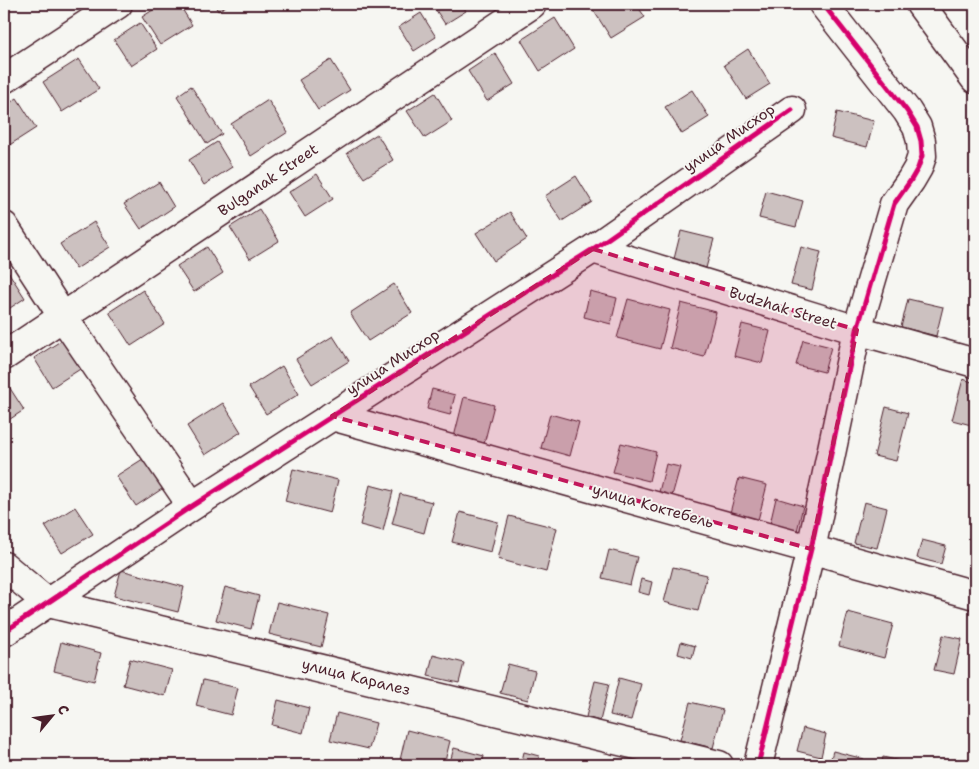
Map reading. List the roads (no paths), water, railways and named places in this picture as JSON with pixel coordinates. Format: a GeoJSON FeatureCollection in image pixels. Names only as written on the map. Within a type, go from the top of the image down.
{"type":"FeatureCollection","features":[{"type":"Feature","properties":{"kind":"street"},"geometry":{"type":"LineString","coordinates":[[4,79],[118,4]]}},
{"type":"Feature","properties":{"kind":"street","name":"Bulganak Street"},"geometry":{"type":"LineString","coordinates":[[4,356],[532,4]]}},
{"type":"Feature","properties":{"kind":"street"},"geometry":{"type":"LineString","coordinates":[[758,765],[811,549],[857,330],[894,204],[915,174],[922,156],[921,141],[907,111],[823,4]]}},
{"type":"Feature","properties":{"kind":"street"},"geometry":{"type":"LineString","coordinates":[[920,4],[975,79]]}},
{"type":"Feature","properties":{"kind":"street","name":"улица Мисхор"},"geometry":{"type":"LineString","coordinates":[[4,632],[192,506],[593,249],[792,110]]}},
{"type":"Feature","properties":{"kind":"street"},"geometry":{"type":"LineString","coordinates":[[4,226],[63,317],[192,506]]}},
{"type":"Feature","properties":{"kind":"street","name":"Budzhak Street"},"geometry":{"type":"LineString","coordinates":[[593,249],[975,364]]}},
{"type":"Feature","properties":{"kind":"street","name":"улица Коктебель"},"geometry":{"type":"LineString","coordinates":[[332,416],[975,595]]}},
{"type":"Feature","properties":{"kind":"street","name":"улица Каралез"},"geometry":{"type":"LineString","coordinates":[[4,566],[48,603],[719,765]]}}]}
